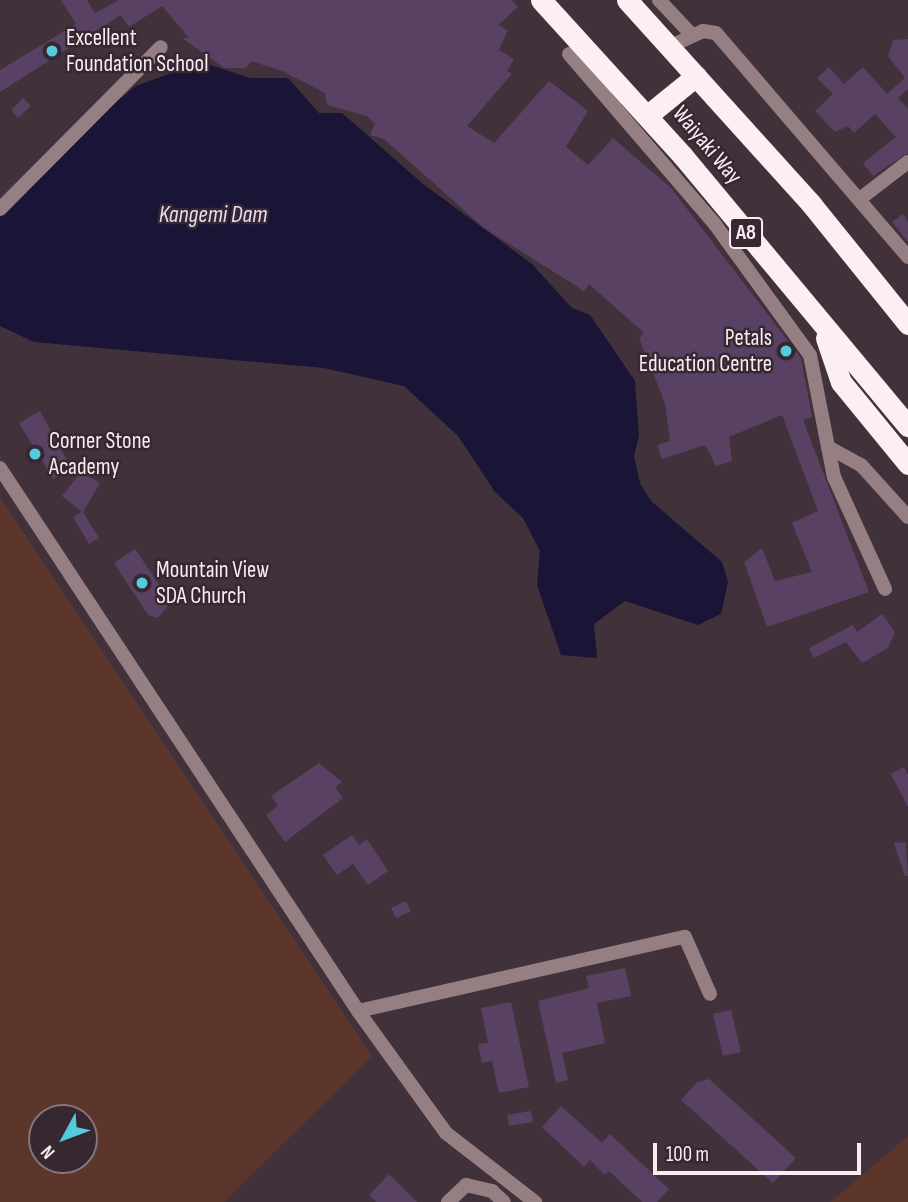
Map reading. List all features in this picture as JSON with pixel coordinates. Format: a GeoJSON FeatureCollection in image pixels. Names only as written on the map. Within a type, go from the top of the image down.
{"type":"FeatureCollection","features":[{"type":"Feature","properties":{"kind":"highway","name":"Waiyaki Way"},"geometry":{"type":"LineString","coordinates":[[541,0],[648,115],[908,426]]}},
{"type":"Feature","properties":{"kind":"highway","name":"Waiyaki Way"},"geometry":{"type":"LineString","coordinates":[[627,0],[671,46],[908,324]]}},
{"type":"Feature","properties":{"kind":"highway"},"geometry":{"type":"LineString","coordinates":[[648,115],[696,76]]}},
{"type":"Feature","properties":{"kind":"highway"},"geometry":{"type":"LineString","coordinates":[[822,326],[841,382],[908,464]]}},
{"type":"Feature","properties":{"kind":"street"},"geometry":{"type":"LineString","coordinates":[[659,0],[692,35]]}},
{"type":"Feature","properties":{"kind":"street"},"geometry":{"type":"LineString","coordinates":[[671,46],[692,35],[716,33],[861,198],[908,256]]}},
{"type":"Feature","properties":{"kind":"street"},"geometry":{"type":"LineString","coordinates":[[0,209],[161,47]]}},
{"type":"Feature","properties":{"kind":"street"},"geometry":{"type":"LineString","coordinates":[[569,54],[779,305],[810,355],[834,477],[885,589]]}},
{"type":"Feature","properties":{"kind":"street"},"geometry":{"type":"LineString","coordinates":[[861,198],[908,162]]}},
{"type":"Feature","properties":{"kind":"street"},"geometry":{"type":"LineString","coordinates":[[828,447],[861,465],[908,517]]}},
{"type":"Feature","properties":{"kind":"street"},"geometry":{"type":"LineString","coordinates":[[0,468],[358,1011],[446,1133],[535,1202]]}},
{"type":"Feature","properties":{"kind":"street"},"geometry":{"type":"LineString","coordinates":[[358,1011],[685,937],[710,993]]}},
{"type":"Feature","properties":{"kind":"street"},"geometry":{"type":"LineString","coordinates":[[447,1202],[466,1185],[492,1191],[504,1202]]}},
{"type":"Feature","properties":{"kind":"shaded area"},"geometry":{"type":"Polygon","coordinates":[[[0,497],[372,1056],[224,1202],[0,1202],[0,497]]]}},
{"type":"Feature","properties":{"kind":"shaded area"},"geometry":{"type":"Polygon","coordinates":[[[908,1136],[908,1202],[830,1202],[908,1136]]]}},
{"type":"Feature","properties":{"kind":"water","name":"Kangemi Dam"},"geometry":{"type":"Polygon","coordinates":[[[201,62],[250,78],[288,78],[319,113],[342,113],[423,184],[532,264],[572,308],[590,315],[635,381],[639,436],[634,456],[640,483],[651,501],[722,562],[728,582],[721,614],[698,625],[625,601],[594,624],[597,658],[561,655],[537,585],[540,551],[523,518],[495,492],[458,436],[404,386],[324,368],[34,342],[0,326],[0,213],[81,130],[136,86],[201,62]]]}},
{"type":"Feature","properties":{"kind":"building"},"geometry":{"type":"Polygon","coordinates":[[[61,0],[87,0],[95,13],[119,0],[512,0],[518,7],[498,25],[508,30],[499,50],[514,59],[507,71],[512,74],[467,126],[494,143],[549,81],[588,111],[566,147],[588,165],[613,138],[671,188],[801,358],[812,417],[803,420],[869,592],[767,627],[744,562],[762,548],[775,581],[812,572],[792,523],[818,511],[782,415],[729,437],[732,461],[716,466],[705,445],[662,459],[657,445],[670,441],[665,403],[639,338],[644,333],[589,284],[584,291],[484,228],[384,139],[370,135],[375,124],[367,116],[327,105],[325,93],[282,71],[251,61],[246,68],[224,68],[182,38],[189,38],[162,6],[129,27],[121,15],[0,92],[0,70],[76,24],[61,0]]]}},
{"type":"Feature","properties":{"kind":"building"},"geometry":{"type":"Polygon","coordinates":[[[908,39],[908,89],[898,98],[908,109],[908,153],[873,176],[863,163],[896,137],[875,114],[854,133],[848,126],[835,132],[815,111],[833,94],[817,78],[829,67],[844,84],[863,67],[887,94],[905,78],[888,56],[893,40],[908,39]]]}},
{"type":"Feature","properties":{"kind":"building"},"geometry":{"type":"Polygon","coordinates":[[[23,98],[31,106],[18,118],[11,110],[23,98]]]}},
{"type":"Feature","properties":{"kind":"building"},"geometry":{"type":"Polygon","coordinates":[[[903,214],[908,222],[908,242],[892,222],[903,214]]]}},
{"type":"Feature","properties":{"kind":"building"},"geometry":{"type":"Polygon","coordinates":[[[40,411],[72,469],[53,479],[19,423],[40,411]]]}},
{"type":"Feature","properties":{"kind":"building"},"geometry":{"type":"Polygon","coordinates":[[[81,472],[100,483],[83,512],[99,538],[89,544],[73,517],[82,512],[62,496],[81,472]]]}},
{"type":"Feature","properties":{"kind":"building","name":"Mountain View SDA Church"},"geometry":{"type":"Polygon","coordinates":[[[135,549],[171,602],[158,618],[148,615],[114,563],[135,549]]]}},
{"type":"Feature","properties":{"kind":"building"},"geometry":{"type":"Polygon","coordinates":[[[882,614],[895,632],[888,648],[862,663],[846,642],[814,658],[809,648],[853,625],[857,632],[882,614]]]}},
{"type":"Feature","properties":{"kind":"building"},"geometry":{"type":"Polygon","coordinates":[[[319,763],[342,782],[335,787],[343,798],[285,842],[266,815],[278,806],[271,796],[319,763]]]}},
{"type":"Feature","properties":{"kind":"building"},"geometry":{"type":"Polygon","coordinates":[[[904,767],[908,775],[908,807],[891,774],[904,767]]]}},
{"type":"Feature","properties":{"kind":"building"},"geometry":{"type":"Polygon","coordinates":[[[352,835],[359,845],[367,839],[388,871],[368,885],[353,864],[337,875],[323,855],[352,835]]]}},
{"type":"Feature","properties":{"kind":"building"},"geometry":{"type":"Polygon","coordinates":[[[906,842],[908,876],[905,876],[894,843],[906,842]]]}},
{"type":"Feature","properties":{"kind":"building"},"geometry":{"type":"Polygon","coordinates":[[[406,901],[411,911],[396,918],[391,908],[406,901]]]}},
{"type":"Feature","properties":{"kind":"building"},"geometry":{"type":"Polygon","coordinates":[[[625,968],[631,996],[597,1003],[605,1043],[562,1053],[568,1080],[556,1083],[538,1001],[589,988],[586,976],[625,968]]]}},
{"type":"Feature","properties":{"kind":"building"},"geometry":{"type":"Polygon","coordinates":[[[511,1002],[529,1087],[499,1093],[492,1061],[482,1063],[478,1044],[488,1043],[481,1008],[511,1002]]]}},
{"type":"Feature","properties":{"kind":"building"},"geometry":{"type":"Polygon","coordinates":[[[731,1010],[741,1052],[723,1056],[713,1014],[731,1010]]]}},
{"type":"Feature","properties":{"kind":"building"},"geometry":{"type":"Polygon","coordinates":[[[709,1079],[796,1158],[773,1183],[681,1100],[697,1082],[709,1079]]]}},
{"type":"Feature","properties":{"kind":"building"},"geometry":{"type":"Polygon","coordinates":[[[561,1106],[602,1143],[610,1134],[669,1189],[657,1202],[642,1202],[609,1171],[605,1175],[590,1160],[584,1167],[542,1127],[561,1106]]]}},
{"type":"Feature","properties":{"kind":"building"},"geometry":{"type":"Polygon","coordinates":[[[531,1111],[533,1122],[509,1126],[507,1115],[531,1111]]]}},
{"type":"Feature","properties":{"kind":"building"},"geometry":{"type":"Polygon","coordinates":[[[389,1174],[417,1202],[376,1202],[369,1195],[389,1174]]]}},
{"type":"Feature","properties":{"kind":"place","name":"Excellent Foundation School"},"geometry":{"type":"Point","coordinates":[52,51]}},
{"type":"Feature","properties":{"kind":"place","name":"Petals Education Centre"},"geometry":{"type":"Point","coordinates":[786,351]}},
{"type":"Feature","properties":{"kind":"place","name":"Corner Stone Academy"},"geometry":{"type":"Point","coordinates":[35,454]}},
{"type":"Feature","properties":{"kind":"place","name":"Mountain View SDA Church"},"geometry":{"type":"Point","coordinates":[142,583]}}]}
